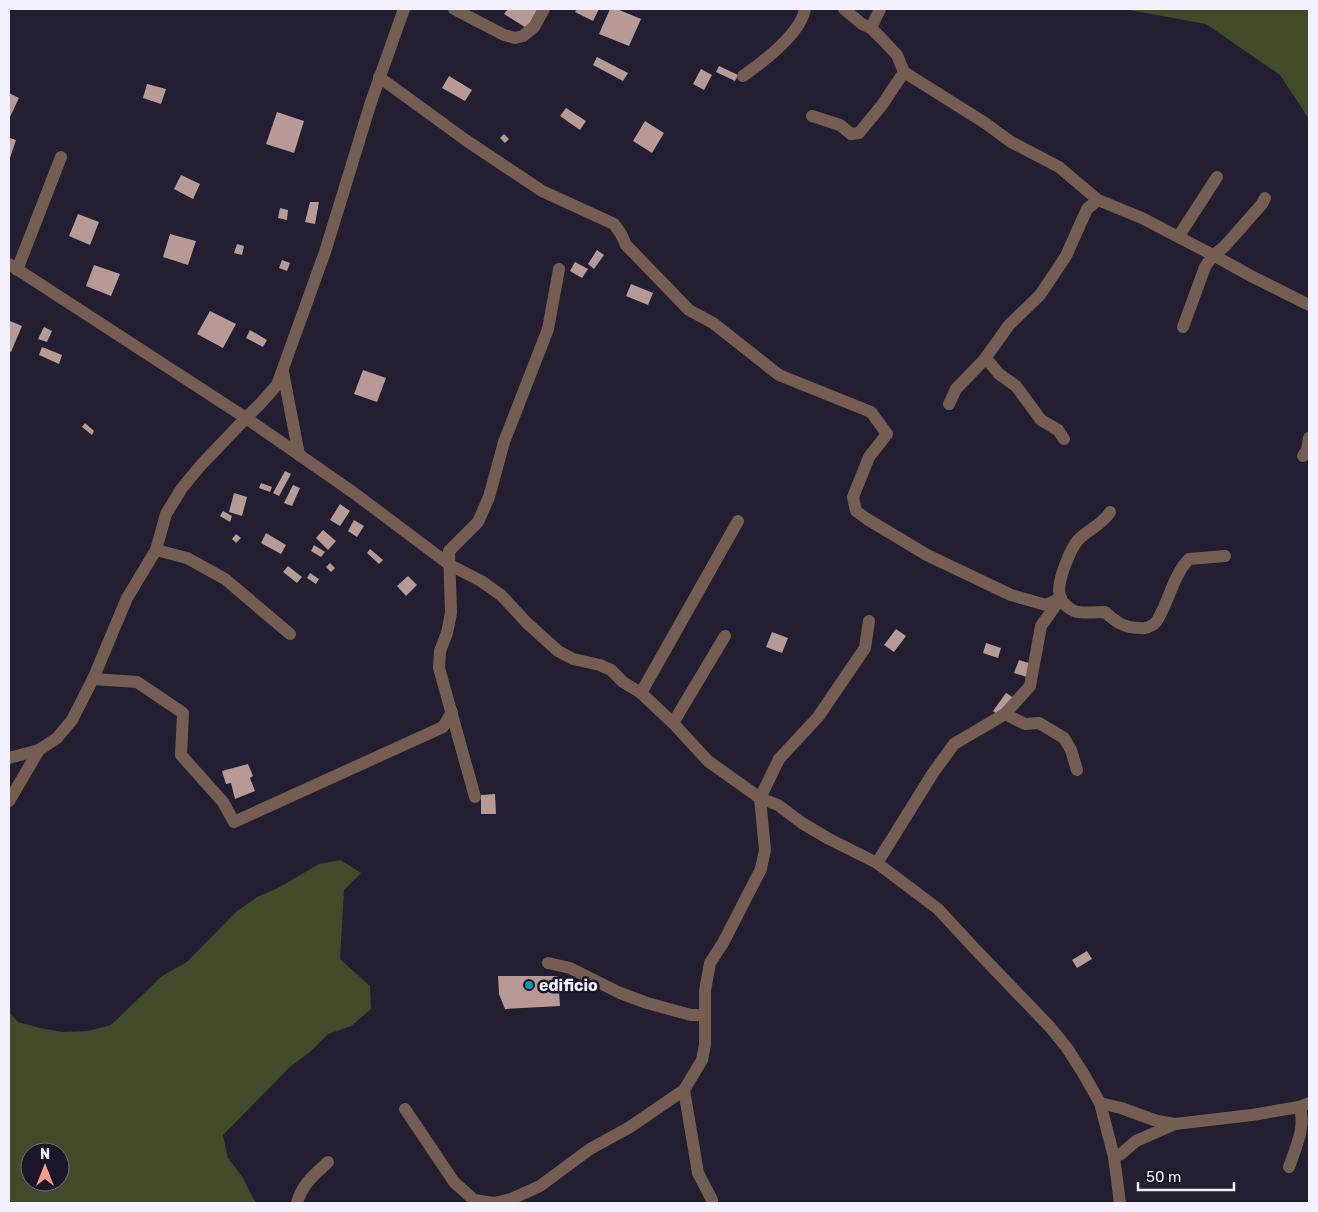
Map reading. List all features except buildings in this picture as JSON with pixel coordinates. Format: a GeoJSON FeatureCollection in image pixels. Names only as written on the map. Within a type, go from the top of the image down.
{"type":"FeatureCollection","features":[{"type":"Feature","properties":{"kind":"street"},"geometry":{"type":"LineString","coordinates":[[9,758],[39,750],[57,738],[72,720],[93,679],[127,598],[156,550],[166,514],[182,488],[201,465],[277,385],[326,252],[379,77],[404,9]]}},
{"type":"Feature","properties":{"kind":"street"},"geometry":{"type":"LineString","coordinates":[[454,9],[504,35],[515,38],[523,36],[534,27],[544,9]]}},
{"type":"Feature","properties":{"kind":"street"},"geometry":{"type":"LineString","coordinates":[[743,76],[766,60],[787,39],[804,16],[804,9]]}},
{"type":"Feature","properties":{"kind":"street"},"geometry":{"type":"LineString","coordinates":[[844,9],[862,24],[871,28],[897,56],[904,72],[985,123],[1011,142],[1059,167],[1098,200],[1142,218],[1309,305]]}},
{"type":"Feature","properties":{"kind":"street"},"geometry":{"type":"LineString","coordinates":[[871,28],[880,9]]}},
{"type":"Feature","properties":{"kind":"street"},"geometry":{"type":"LineString","coordinates":[[812,116],[840,125],[851,134],[859,133],[882,105],[904,72]]}},
{"type":"Feature","properties":{"kind":"street"},"geometry":{"type":"LineString","coordinates":[[379,77],[466,141],[542,191],[614,224],[626,246],[689,310],[713,323],[779,375],[871,412],[887,434],[870,457],[853,497],[856,511],[927,555],[1011,594],[1046,605],[1061,598]]}},
{"type":"Feature","properties":{"kind":"street"},"geometry":{"type":"LineString","coordinates":[[61,157],[13,267],[246,418],[354,493],[450,565],[501,594],[527,623],[558,651],[573,659],[600,665],[611,670],[623,682],[641,693],[673,723],[708,761],[760,798],[778,805],[802,823],[829,839],[877,862],[938,909],[1050,1027],[1067,1048],[1100,1103],[1114,1157],[1120,1203]]}},
{"type":"Feature","properties":{"kind":"street"},"geometry":{"type":"LineString","coordinates":[[1180,237],[1182,230],[1217,177]]}},
{"type":"Feature","properties":{"kind":"street"},"geometry":{"type":"LineString","coordinates":[[1183,327],[1205,266],[1213,255],[1230,240],[1262,204],[1265,198]]}},
{"type":"Feature","properties":{"kind":"street"},"geometry":{"type":"LineString","coordinates":[[948,404],[956,390],[984,360],[1010,325],[1040,295],[1066,256],[1087,209],[1098,200]]}},
{"type":"Feature","properties":{"kind":"street"},"geometry":{"type":"LineString","coordinates":[[475,797],[439,668],[440,651],[447,633],[451,613],[449,551],[478,522],[489,497],[504,442],[548,329],[559,269]]}},
{"type":"Feature","properties":{"kind":"street"},"geometry":{"type":"LineString","coordinates":[[984,360],[1016,386],[1041,420],[1058,430],[1064,439]]}},
{"type":"Feature","properties":{"kind":"street"},"geometry":{"type":"LineString","coordinates":[[283,370],[299,455]]}},
{"type":"Feature","properties":{"kind":"street"},"geometry":{"type":"LineString","coordinates":[[1303,456],[1307,450],[1309,438]]}},
{"type":"Feature","properties":{"kind":"street"},"geometry":{"type":"LineString","coordinates":[[1110,512],[1106,518],[1079,540],[1070,551],[1058,584],[1061,598],[1065,604],[1076,612],[1105,612],[1128,628],[1142,629],[1149,627],[1156,623],[1174,583],[1184,564],[1189,559],[1225,556]]}},
{"type":"Feature","properties":{"kind":"street"},"geometry":{"type":"LineString","coordinates":[[641,693],[738,521]]}},
{"type":"Feature","properties":{"kind":"street"},"geometry":{"type":"LineString","coordinates":[[156,550],[187,558],[225,579],[290,634]]}},
{"type":"Feature","properties":{"kind":"street"},"geometry":{"type":"LineString","coordinates":[[877,862],[933,773],[954,744],[1005,714],[1030,686],[1041,626],[1061,598]]}},
{"type":"Feature","properties":{"kind":"street"},"geometry":{"type":"LineString","coordinates":[[404,1109],[454,1182],[474,1200],[494,1203],[510,1199],[540,1186],[590,1149],[630,1128],[684,1090],[702,1060],[706,1045],[705,991],[710,964],[723,943],[761,869],[765,850],[760,798],[780,759],[818,717],[865,648],[870,621]]}},
{"type":"Feature","properties":{"kind":"street"},"geometry":{"type":"LineString","coordinates":[[673,723],[724,636]]}},
{"type":"Feature","properties":{"kind":"street"},"geometry":{"type":"LineString","coordinates":[[93,679],[137,682],[183,713],[181,755],[223,802],[234,822],[443,727],[452,712]]}},
{"type":"Feature","properties":{"kind":"street"},"geometry":{"type":"LineString","coordinates":[[1005,714],[1025,724],[1039,723],[1064,738],[1071,750],[1077,770]]}},
{"type":"Feature","properties":{"kind":"street"},"geometry":{"type":"LineString","coordinates":[[9,801],[39,750]]}},
{"type":"Feature","properties":{"kind":"street"},"geometry":{"type":"LineString","coordinates":[[548,964],[570,968],[620,993],[647,1003],[691,1016],[706,1016]]}},
{"type":"Feature","properties":{"kind":"street"},"geometry":{"type":"LineString","coordinates":[[684,1090],[698,1174],[712,1203]]}},
{"type":"Feature","properties":{"kind":"street"},"geometry":{"type":"LineString","coordinates":[[1100,1103],[1121,1108],[1157,1121],[1175,1124],[1252,1115],[1304,1105],[1298,1141],[1289,1167]]}},
{"type":"Feature","properties":{"kind":"street"},"geometry":{"type":"LineString","coordinates":[[1114,1157],[1121,1154],[1136,1141],[1175,1124]]}},
{"type":"Feature","properties":{"kind":"street"},"geometry":{"type":"LineString","coordinates":[[297,1203],[299,1194],[306,1182],[328,1162]]}},
{"type":"Feature","properties":{"kind":"green space"},"geometry":{"type":"Polygon","coordinates":[[[1124,9],[1309,9],[1309,119],[1280,75],[1206,24],[1124,9]]]}},
{"type":"Feature","properties":{"kind":"green space"},"geometry":{"type":"Polygon","coordinates":[[[341,860],[361,873],[344,890],[340,959],[370,986],[371,1009],[351,1026],[328,1034],[310,1052],[290,1067],[223,1135],[228,1158],[243,1178],[257,1203],[9,1203],[9,1012],[18,1022],[63,1032],[88,1031],[111,1025],[162,976],[187,962],[236,912],[257,897],[278,888],[319,864],[341,860]]]}},
{"type":"Feature","properties":{"kind":"place","name":"edificio"},"geometry":{"type":"Point","coordinates":[529,985]}}]}
